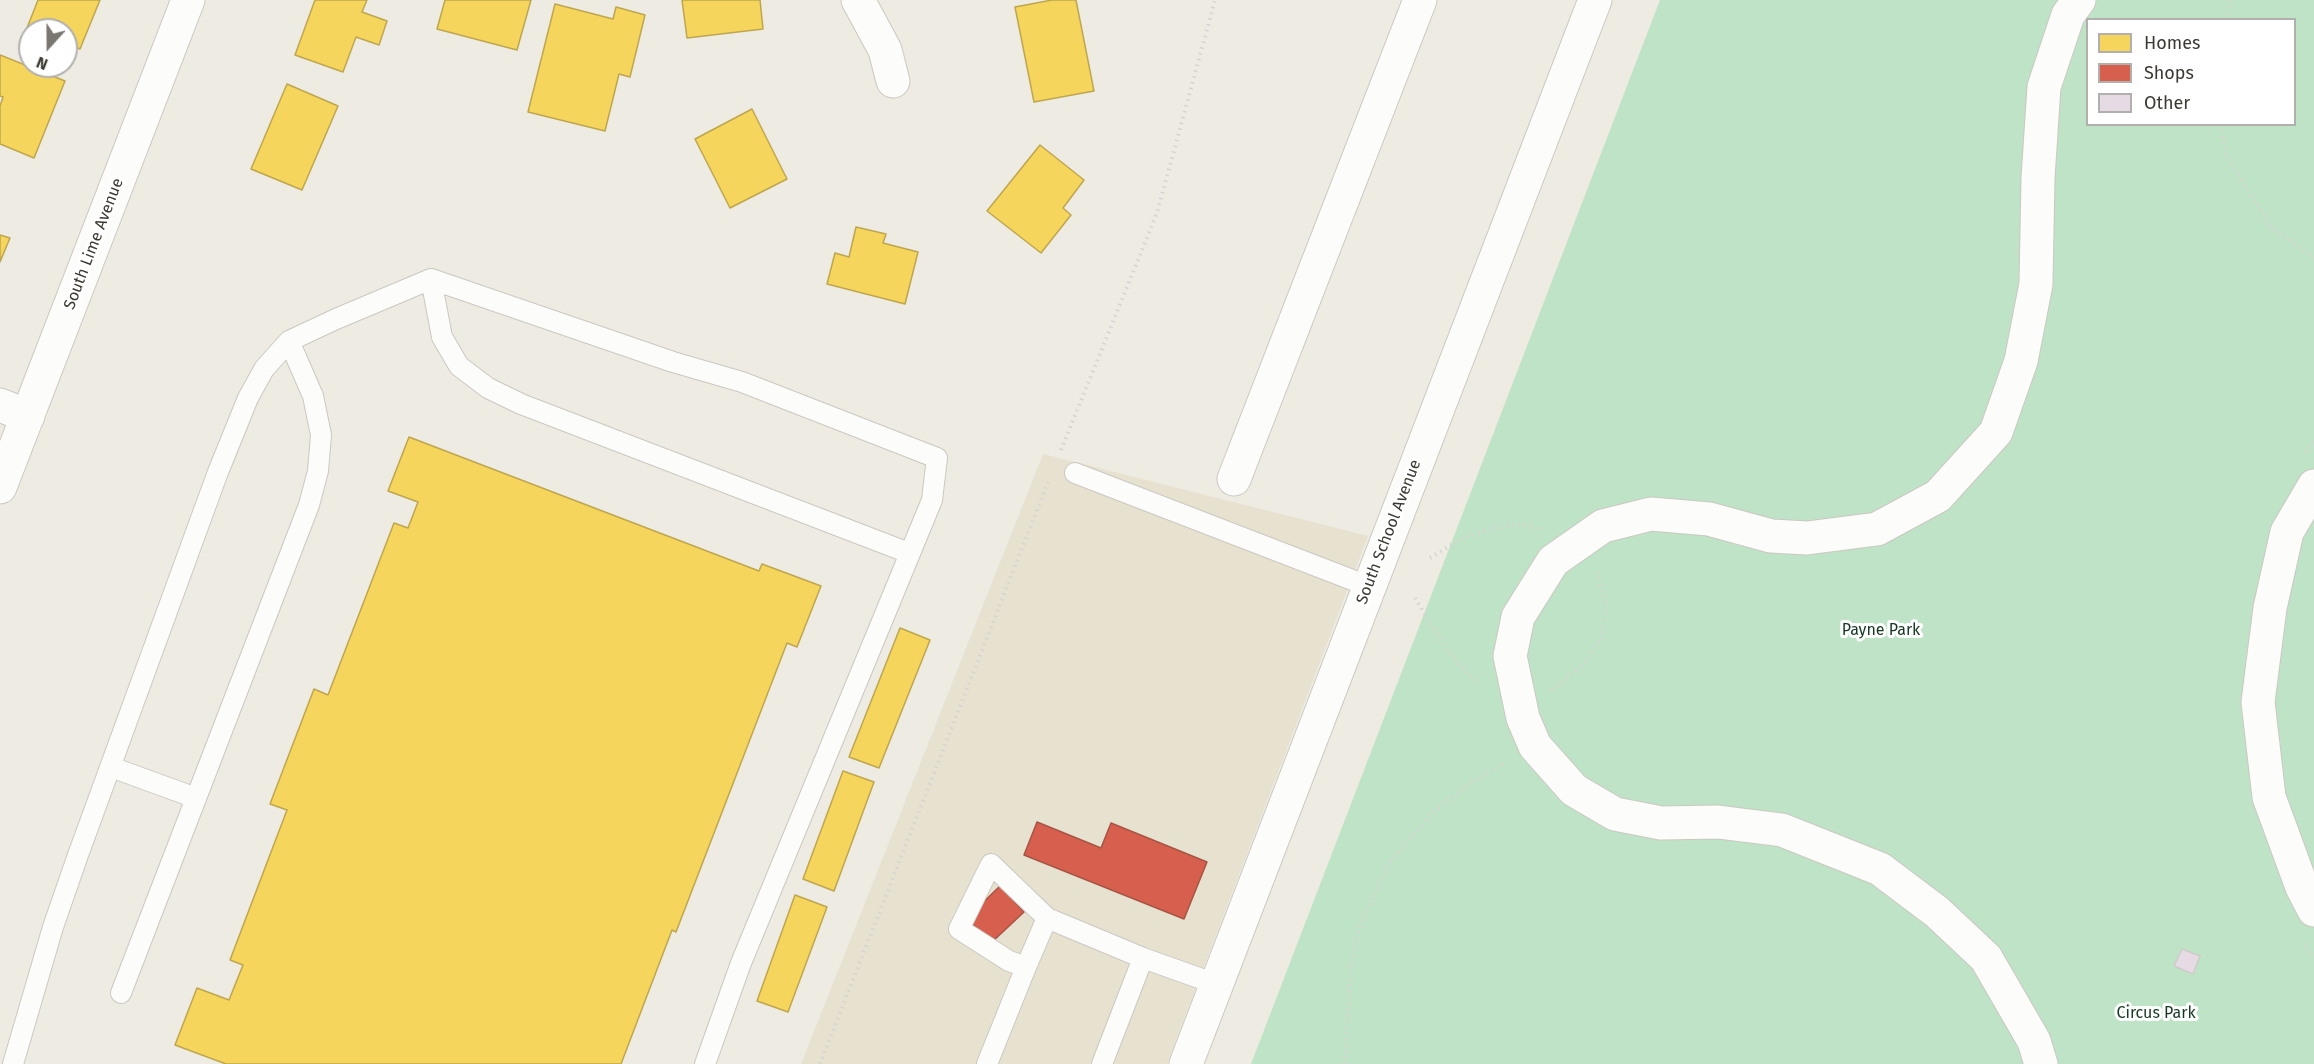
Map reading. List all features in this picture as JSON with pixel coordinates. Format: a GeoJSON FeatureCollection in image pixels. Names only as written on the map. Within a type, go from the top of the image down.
{"type":"FeatureCollection","features":[{"type":"Feature","properties":{"kind":"street","name":"South Lime Avenue"},"geometry":{"type":"LineString","coordinates":[[0,487],[14,411],[188,0]]}},
{"type":"Feature","properties":{"kind":"street"},"geometry":{"type":"LineString","coordinates":[[858,0],[885,50],[893,81]]}},
{"type":"Feature","properties":{"kind":"street"},"geometry":{"type":"LineString","coordinates":[[1234,479],[1420,0]]}},
{"type":"Feature","properties":{"kind":"street","name":"South School Avenue"},"geometry":{"type":"LineString","coordinates":[[1186,1064],[1595,0]]}},
{"type":"Feature","properties":{"kind":"street"},"geometry":{"type":"LineString","coordinates":[[2041,1064],[2034,1041],[1986,958],[1938,912],[1880,869],[1782,830],[1718,822],[1661,823],[1615,814],[1574,790],[1535,746],[1523,718],[1510,656],[1518,617],[1552,561],[1603,526],[1651,514],[1709,519],[1771,536],[1807,538],[1877,529],[1938,496],[1996,432],[2021,361],[2037,284],[2038,178],[2044,87],[2068,15],[2079,0]]}},
{"type":"Feature","properties":{"kind":"street"},"geometry":{"type":"LineString","coordinates":[[2314,486],[2287,532],[2270,608],[2258,702],[2269,797],[2302,887],[2314,910]]}},
{"type":"Feature","properties":{"kind":"lane"},"geometry":{"type":"LineString","coordinates":[[431,279],[442,338],[459,366],[488,388],[532,408],[909,553]]}},
{"type":"Feature","properties":{"kind":"lane"},"geometry":{"type":"LineString","coordinates":[[13,1064],[53,927],[218,472],[248,398],[264,369],[289,341],[431,279],[673,362],[741,382],[937,458],[932,500],[741,963],[705,1064]]}},
{"type":"Feature","properties":{"kind":"lane"},"geometry":{"type":"LineString","coordinates":[[121,993],[309,506],[318,471],[321,435],[313,396],[289,341]]}},
{"type":"Feature","properties":{"kind":"lane"},"geometry":{"type":"LineString","coordinates":[[1075,473],[1368,586]]}},
{"type":"Feature","properties":{"kind":"lane"},"geometry":{"type":"LineString","coordinates":[[111,767],[196,798]]}},
{"type":"Feature","properties":{"kind":"lane"},"geometry":{"type":"LineString","coordinates":[[1026,966],[1009,961],[959,929],[992,864],[1047,918],[1143,958],[1216,984]]}},
{"type":"Feature","properties":{"kind":"lane"},"geometry":{"type":"LineString","coordinates":[[987,1064],[1047,918]]}},
{"type":"Feature","properties":{"kind":"lane"},"geometry":{"type":"LineString","coordinates":[[1102,1064],[1143,958]]}},
{"type":"Feature","properties":{"kind":"path"},"geometry":{"type":"LineString","coordinates":[[1058,456],[1157,213],[1215,0]]}},
{"type":"Feature","properties":{"kind":"path"},"geometry":{"type":"LineString","coordinates":[[2226,18],[2230,0]]}},
{"type":"Feature","properties":{"kind":"path"},"geometry":{"type":"LineString","coordinates":[[2221,126],[2227,157],[2271,227],[2314,258]]}},
{"type":"Feature","properties":{"kind":"path"},"geometry":{"type":"LineString","coordinates":[[820,1064],[1050,478]]}},
{"type":"Feature","properties":{"kind":"path"},"geometry":{"type":"LineString","coordinates":[[1430,558],[1459,540],[1488,529],[1521,524],[1550,531]]}},
{"type":"Feature","properties":{"kind":"path"},"geometry":{"type":"LineString","coordinates":[[1549,693],[1585,663],[1602,637],[1604,594],[1596,570]]}},
{"type":"Feature","properties":{"kind":"path"},"geometry":{"type":"LineString","coordinates":[[1415,598],[1447,650],[1466,672],[1483,684]]}},
{"type":"Feature","properties":{"kind":"path"},"geometry":{"type":"LineString","coordinates":[[1345,1064],[1351,966],[1359,928],[1389,863],[1433,812],[1473,781],[1535,746]]}},
{"type":"Feature","properties":{"kind":"shaded area"},"geometry":{"type":"Polygon","coordinates":[[[1043,454],[1368,536],[1167,1064],[801,1064],[1043,454]]]}},
{"type":"Feature","properties":{"kind":"green space","name":"Payne Park"},"geometry":{"type":"Polygon","coordinates":[[[1660,0],[2314,0],[2314,1064],[1251,1064],[1660,0]]]}},
{"type":"Feature","properties":{"kind":"building: Homes"},"geometry":{"type":"Polygon","coordinates":[[[38,0],[100,0],[80,49],[78,48],[78,18],[31,18],[38,0]]]}},
{"type":"Feature","properties":{"kind":"building: Homes"},"geometry":{"type":"Polygon","coordinates":[[[315,0],[367,0],[362,12],[387,21],[379,45],[356,37],[343,72],[295,55],[315,0]]]}},
{"type":"Feature","properties":{"kind":"building: Homes"},"geometry":{"type":"Polygon","coordinates":[[[445,0],[531,0],[517,50],[437,29],[445,0]]]}},
{"type":"Feature","properties":{"kind":"building: Homes"},"geometry":{"type":"Polygon","coordinates":[[[682,0],[760,0],[763,29],[687,38],[682,0]]]}},
{"type":"Feature","properties":{"kind":"building: Homes"},"geometry":{"type":"Polygon","coordinates":[[[1052,0],[1076,0],[1094,91],[1034,102],[1015,7],[1052,0]]]}},
{"type":"Feature","properties":{"kind":"building: Homes"},"geometry":{"type":"Polygon","coordinates":[[[555,4],[613,19],[616,7],[645,15],[630,77],[619,74],[605,131],[528,112],[555,4]]]}},
{"type":"Feature","properties":{"kind":"building: Homes"},"geometry":{"type":"Polygon","coordinates":[[[0,55],[18,62],[18,78],[58,78],[65,81],[34,158],[0,144],[0,106],[3,97],[0,96],[0,55]]]}},
{"type":"Feature","properties":{"kind":"building: Homes"},"geometry":{"type":"Polygon","coordinates":[[[287,84],[338,106],[302,190],[251,169],[287,84]]]}},
{"type":"Feature","properties":{"kind":"building: Homes"},"geometry":{"type":"Polygon","coordinates":[[[752,109],[787,179],[730,208],[695,139],[752,109]]]}},
{"type":"Feature","properties":{"kind":"building: Homes"},"geometry":{"type":"Polygon","coordinates":[[[1040,145],[1084,180],[1063,208],[1071,215],[1041,253],[987,211],[1040,145]]]}},
{"type":"Feature","properties":{"kind":"building: Homes"},"geometry":{"type":"Polygon","coordinates":[[[856,227],[886,234],[883,243],[918,252],[905,304],[827,284],[835,253],[849,257],[856,227]]]}},
{"type":"Feature","properties":{"kind":"building: Homes"},"geometry":{"type":"Polygon","coordinates":[[[0,235],[10,238],[0,262],[0,235]]]}},
{"type":"Feature","properties":{"kind":"building: Homes"},"geometry":{"type":"Polygon","coordinates":[[[409,437],[759,571],[762,564],[821,586],[797,647],[787,643],[676,932],[672,930],[621,1064],[226,1064],[175,1045],[197,988],[229,1000],[243,965],[230,960],[287,810],[270,804],[314,689],[328,695],[394,523],[408,528],[418,502],[388,491],[409,437]]]}},
{"type":"Feature","properties":{"kind":"building: Homes"},"geometry":{"type":"Polygon","coordinates":[[[900,628],[930,640],[879,768],[849,757],[900,628]]]}},
{"type":"Feature","properties":{"kind":"building: Homes"},"geometry":{"type":"Polygon","coordinates":[[[843,771],[874,782],[834,891],[803,879],[843,771]]]}},
{"type":"Feature","properties":{"kind":"building: Homes"},"geometry":{"type":"Polygon","coordinates":[[[795,895],[827,907],[788,1012],[757,1001],[795,895]]]}},
{"type":"Feature","properties":{"kind":"building: Shops"},"geometry":{"type":"Polygon","coordinates":[[[1037,822],[1101,848],[1111,823],[1207,862],[1184,919],[1024,855],[1037,822]]]}},
{"type":"Feature","properties":{"kind":"building: Shops"},"geometry":{"type":"Polygon","coordinates":[[[1000,886],[1024,912],[991,943],[967,918],[1000,886]]]}},
{"type":"Feature","properties":{"kind":"building: Other"},"geometry":{"type":"Polygon","coordinates":[[[2182,949],[2200,956],[2193,974],[2174,966],[2182,949]]]}},
{"type":"Feature","properties":{"kind":"park label","name":"Circus Park"},"geometry":{"type":"Point","coordinates":[2156,1014]}}]}
